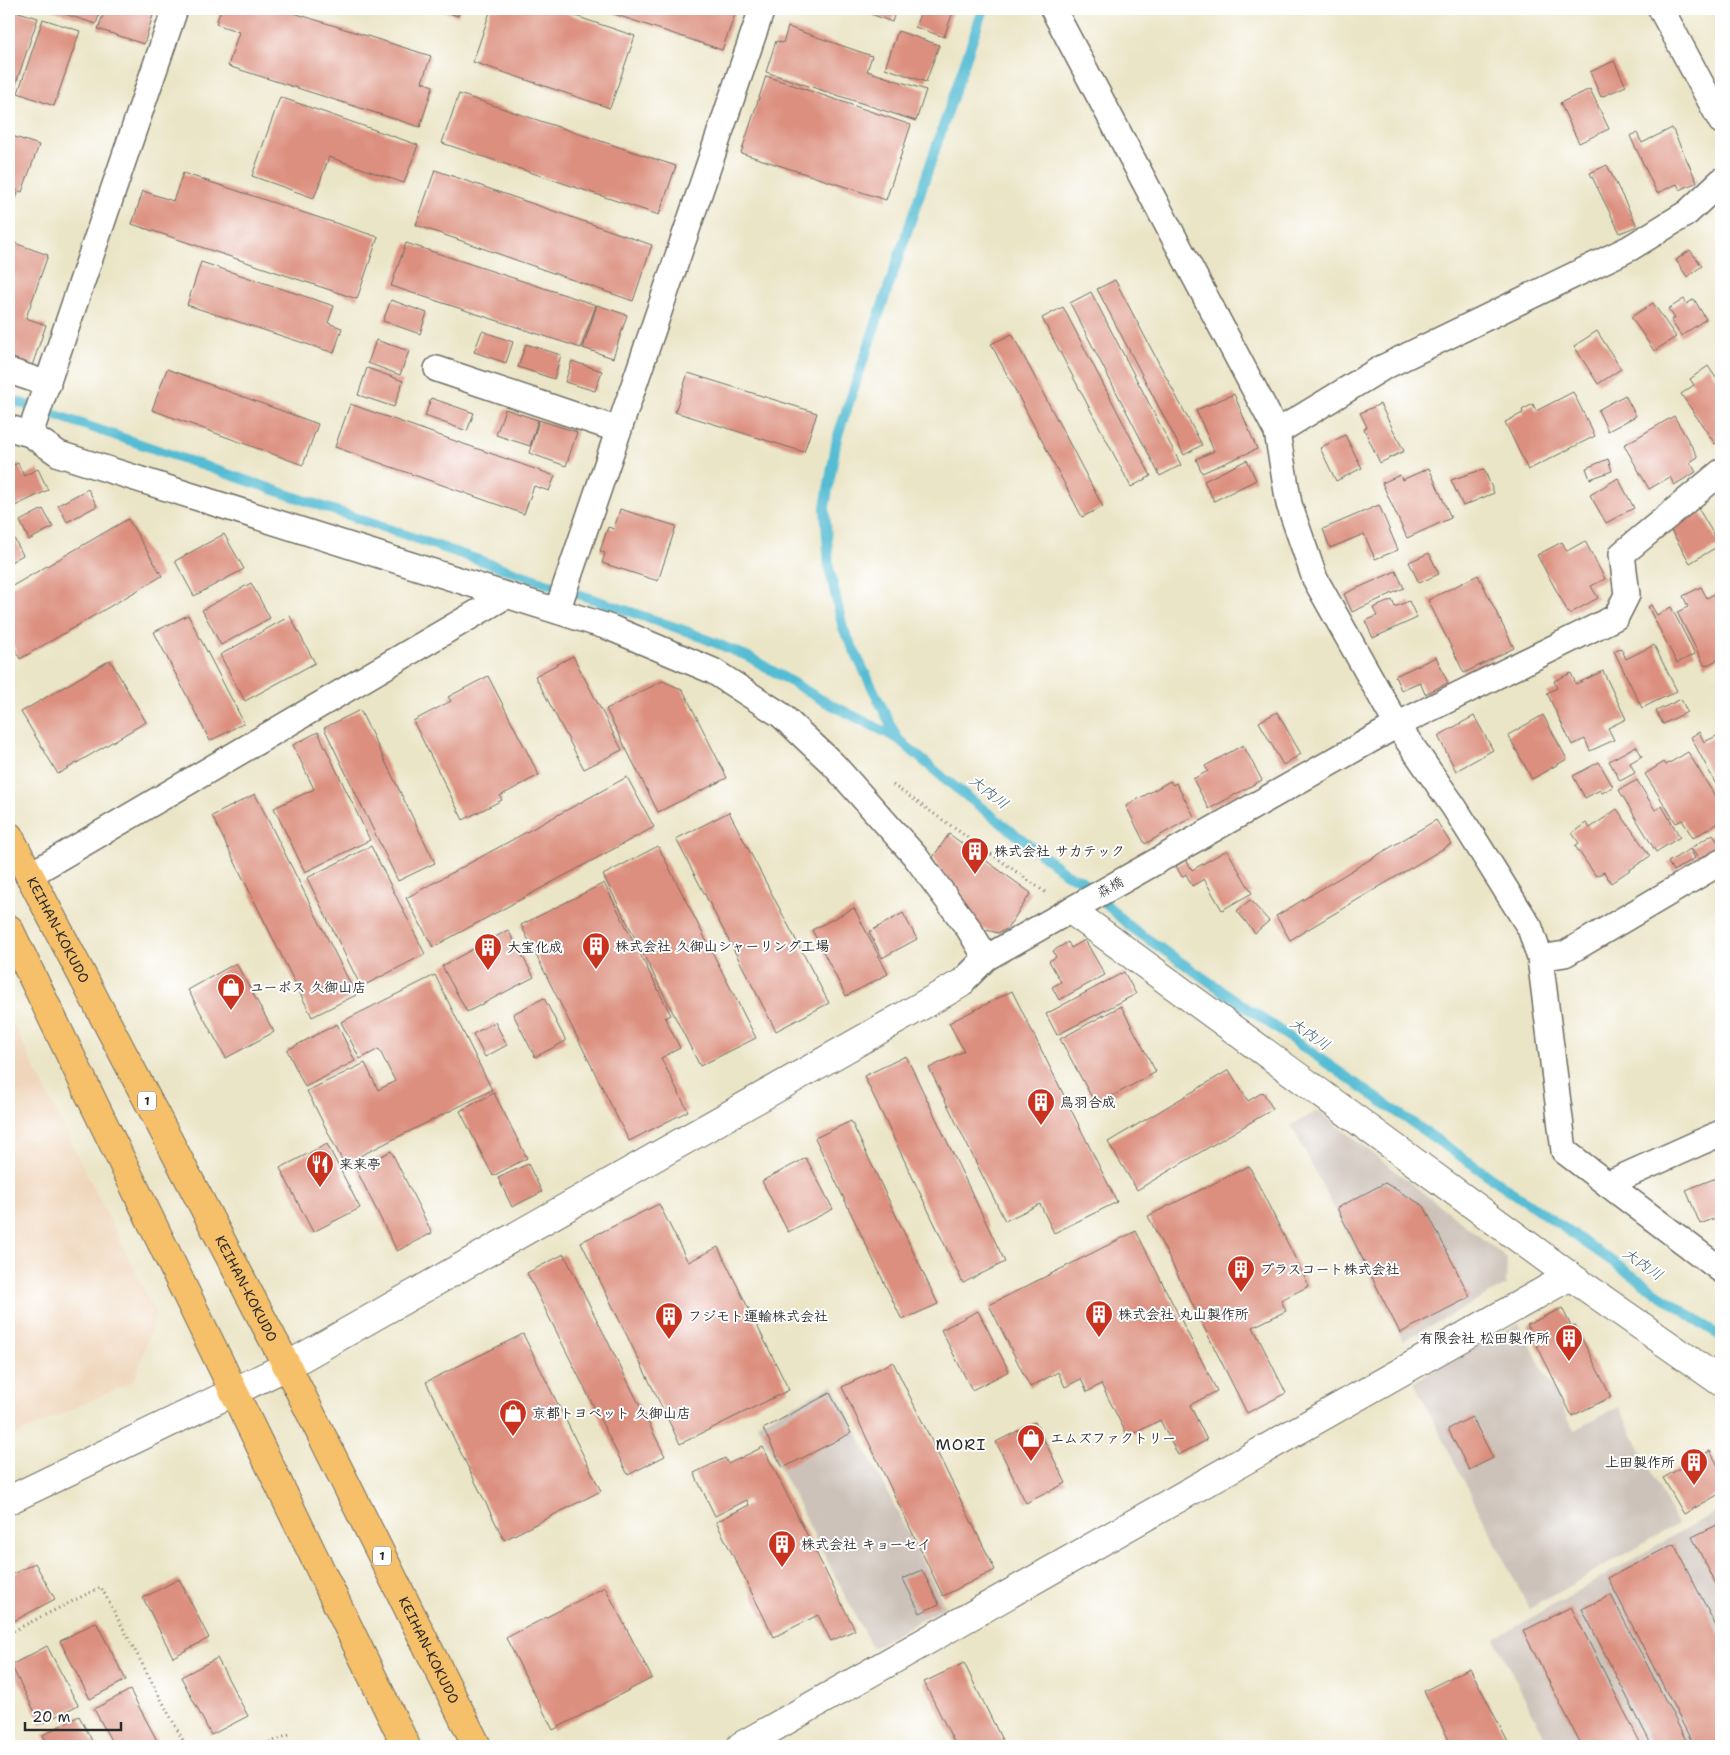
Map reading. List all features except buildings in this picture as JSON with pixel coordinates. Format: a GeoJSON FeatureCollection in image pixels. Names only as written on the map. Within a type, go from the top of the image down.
{"type":"FeatureCollection","features":[{"type":"Feature","properties":{"kind":"highway","name":"KEIHAN-KOKUDO"},"geometry":{"type":"LineString","coordinates":[[9,836],[28,876],[287,1366],[477,1746]]}},
{"type":"Feature","properties":{"kind":"highway"},"geometry":{"type":"LineString","coordinates":[[9,929],[406,1746]]}},
{"type":"Feature","properties":{"kind":"street"},"geometry":{"type":"LineString","coordinates":[[175,9],[48,384],[20,431],[59,454],[611,628],[713,671],[781,715],[833,764],[915,856],[969,930],[986,958]]}},
{"type":"Feature","properties":{"kind":"street"},"geometry":{"type":"LineString","coordinates":[[557,611],[762,9]]}},
{"type":"Feature","properties":{"kind":"street"},"geometry":{"type":"LineString","coordinates":[[1661,9],[1721,121]]}},
{"type":"Feature","properties":{"kind":"street"},"geometry":{"type":"LineString","coordinates":[[1061,12],[1277,432],[1288,504],[1315,578],[1397,725],[1454,808],[1530,928],[1540,958],[1564,1151],[1721,1270]]}},
{"type":"Feature","properties":{"kind":"street"},"geometry":{"type":"LineString","coordinates":[[1277,432],[1382,368],[1630,248],[1687,213],[1721,181]]}},
{"type":"Feature","properties":{"kind":"street"},"geometry":{"type":"LineString","coordinates":[[437,369],[619,430]]}},
{"type":"Feature","properties":{"kind":"street"},"geometry":{"type":"LineString","coordinates":[[9,371],[48,384]]}},
{"type":"Feature","properties":{"kind":"street","name":"森橋"},"geometry":{"type":"LineString","coordinates":[[960,984],[986,958],[1138,870],[1397,725],[1616,617],[1627,595],[1622,554],[1721,472]]}},
{"type":"Feature","properties":{"kind":"street"},"geometry":{"type":"LineString","coordinates":[[28,876],[507,595]]}},
{"type":"Feature","properties":{"kind":"street"},"geometry":{"type":"LineString","coordinates":[[1540,958],[1565,954],[1721,862]]}},
{"type":"Feature","properties":{"kind":"street"},"geometry":{"type":"LineString","coordinates":[[1076,907],[1570,1276],[1721,1382]]}},
{"type":"Feature","properties":{"kind":"street"},"geometry":{"type":"LineString","coordinates":[[9,1500],[287,1366],[960,984]]}},
{"type":"Feature","properties":{"kind":"street"},"geometry":{"type":"LineString","coordinates":[[1607,1184],[1721,1133]]}},
{"type":"Feature","properties":{"kind":"street"},"geometry":{"type":"LineString","coordinates":[[741,1746],[1570,1276]]}},
{"type":"Feature","properties":{"kind":"path"},"geometry":{"type":"LineString","coordinates":[[893,785],[1076,907]]}},
{"type":"Feature","properties":{"kind":"path"},"geometry":{"type":"LineString","coordinates":[[9,1633],[101,1587],[186,1746]]}},
{"type":"Feature","properties":{"kind":"path"},"geometry":{"type":"LineString","coordinates":[[260,1746],[289,1735]]}},
{"type":"Feature","properties":{"kind":"shaded area"},"geometry":{"type":"Polygon","coordinates":[[[9,1016],[156,1314],[135,1380],[9,1438],[9,1016]]]}},
{"type":"Feature","properties":{"kind":"shaded area"},"geometry":{"type":"Polygon","coordinates":[[[1318,1111],[1507,1258],[1506,1285],[1403,1341],[1291,1125],[1318,1111]]]}},
{"type":"Feature","properties":{"kind":"shaded area"},"geometry":{"type":"Polygon","coordinates":[[[1519,1323],[1574,1430],[1619,1407],[1677,1524],[1529,1609],[1414,1382],[1519,1323]]]}},
{"type":"Feature","properties":{"kind":"shaded area"},"geometry":{"type":"Polygon","coordinates":[[[833,1385],[945,1606],[872,1648],[757,1424],[833,1385]]]}},
{"type":"Feature","properties":{"kind":"shaded area"},"geometry":{"type":"Polygon","coordinates":[[[1720,1509],[1721,1746],[1549,1746],[1495,1639],[1720,1509]]]}},
{"type":"Feature","properties":{"kind":"waterway"},"geometry":{"type":"LineString","coordinates":[[897,738],[843,628],[829,568],[825,507],[837,438],[983,9]]}},
{"type":"Feature","properties":{"kind":"waterway","name":"大内川"},"geometry":{"type":"LineString","coordinates":[[9,399],[689,632],[749,657],[822,700],[897,738],[946,780],[1068,875],[1080,879],[1129,926],[1721,1337]]}},
{"type":"Feature","properties":{"kind":"place","name":"株式会社 サカテック"},"geometry":{"type":"Point","coordinates":[975,875]}},
{"type":"Feature","properties":{"kind":"place","name":"株式会社 久御山シャーリング工場"},"geometry":{"type":"Point","coordinates":[596,970]}},
{"type":"Feature","properties":{"kind":"place","name":"大宝化成"},"geometry":{"type":"Point","coordinates":[488,971]}},
{"type":"Feature","properties":{"kind":"place","name":"ユーポス 久御山店"},"geometry":{"type":"Point","coordinates":[231,1011]}},
{"type":"Feature","properties":{"kind":"place","name":"鳥羽合成"},"geometry":{"type":"Point","coordinates":[1041,1126]}},
{"type":"Feature","properties":{"kind":"place","name":"来来亭"},"geometry":{"type":"Point","coordinates":[320,1188]}},
{"type":"Feature","properties":{"kind":"place","name":"プラスコート株式会社"},"geometry":{"type":"Point","coordinates":[1241,1293]}},
{"type":"Feature","properties":{"kind":"place","name":"株式会社 丸山製作所"},"geometry":{"type":"Point","coordinates":[1099,1338]}},
{"type":"Feature","properties":{"kind":"place","name":"フジモト運輸株式会社"},"geometry":{"type":"Point","coordinates":[669,1340]}},
{"type":"Feature","properties":{"kind":"place","name":"有限会社 松田製作所"},"geometry":{"type":"Point","coordinates":[1569,1362]}},
{"type":"Feature","properties":{"kind":"place","name":"京都トヨペット 久御山店"},"geometry":{"type":"Point","coordinates":[513,1437]}},
{"type":"Feature","properties":{"kind":"place","name":"エムズファクトリー"},"geometry":{"type":"Point","coordinates":[1031,1462]}},
{"type":"Feature","properties":{"kind":"place","name":"上田製作所"},"geometry":{"type":"Point","coordinates":[1694,1486]}},
{"type":"Feature","properties":{"kind":"place","name":"株式会社 キョーセイ"},"geometry":{"type":"Point","coordinates":[782,1568]}},
{"type":"Feature","properties":{"kind":"district","name":"MORI"},"geometry":{"type":"Point","coordinates":[961,1444]}}]}
